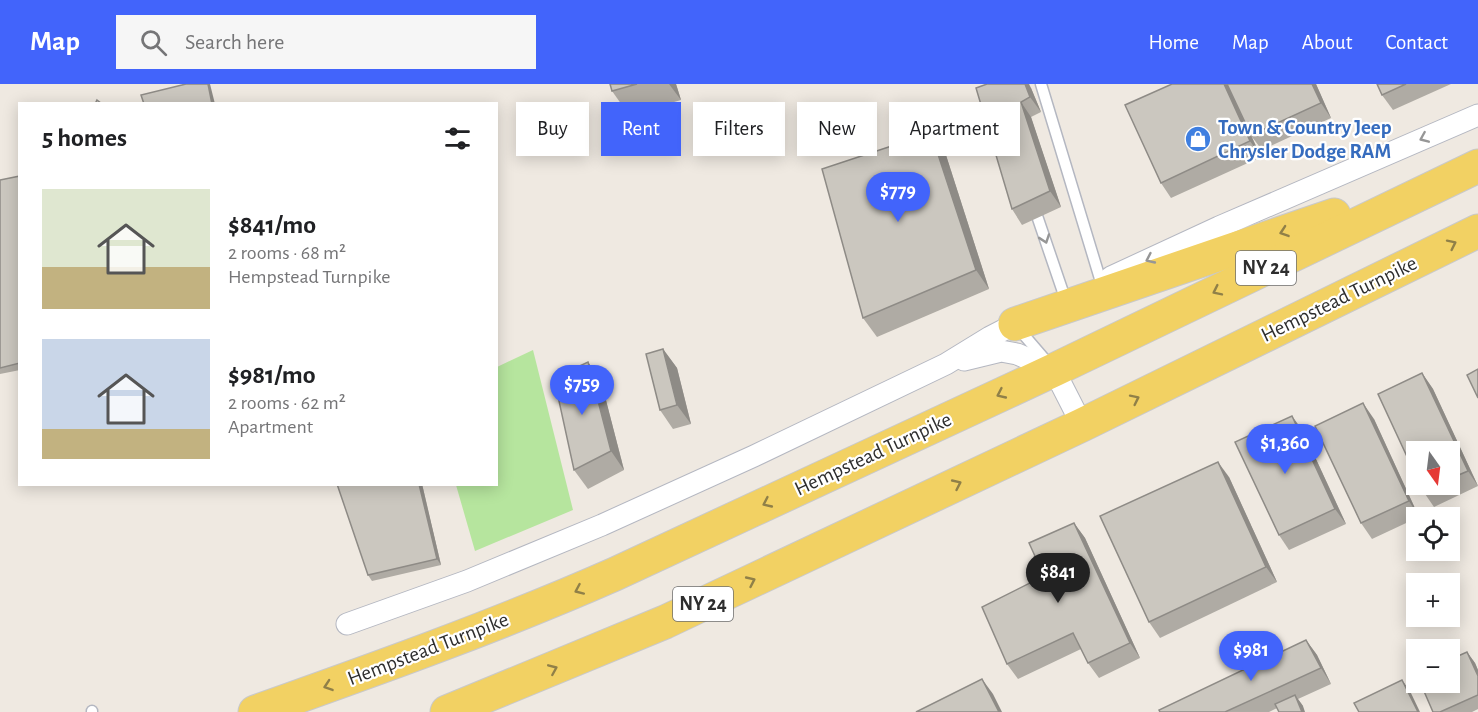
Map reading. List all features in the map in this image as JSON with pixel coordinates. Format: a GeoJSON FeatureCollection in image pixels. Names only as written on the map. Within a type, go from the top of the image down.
{"type":"FeatureCollection","features":[{"type":"Feature","properties":{"kind":"main road"},"geometry":{"type":"LineString","coordinates":[[1015,324],[1478,166]]}},
{"type":"Feature","properties":{"kind":"main road","name":"Hempstead Turnpike"},"geometry":{"type":"LineString","coordinates":[[255,712],[433,648],[615,574],[1054,370],[1478,166]]}},
{"type":"Feature","properties":{"kind":"main road","name":"Hempstead Turnpike"},"geometry":{"type":"LineString","coordinates":[[447,712],[665,622],[1082,425],[1478,231]]}},
{"type":"Feature","properties":{"kind":"street"},"geometry":{"type":"LineString","coordinates":[[347,624],[459,584],[602,525],[946,364],[990,337],[1065,298],[1219,227],[1478,115]]}},
{"type":"Feature","properties":{"kind":"street"},"geometry":{"type":"LineString","coordinates":[[946,364],[1001,351],[1017,354],[1054,370],[1082,425]]}},
{"type":"Feature","properties":{"kind":"lane"},"geometry":{"type":"LineString","coordinates":[[1041,84],[1101,282]]}},
{"type":"Feature","properties":{"kind":"lane"},"geometry":{"type":"LineString","coordinates":[[1031,198],[1065,298]]}},
{"type":"Feature","properties":{"kind":"lane"},"geometry":{"type":"LineString","coordinates":[[1015,324],[1054,370]]}},
{"type":"Feature","properties":{"kind":"green space"},"geometry":{"type":"Polygon","coordinates":[[[533,350],[573,510],[475,551],[456,486],[498,486],[498,367],[533,350]]]}},
{"type":"Feature","properties":{"kind":"building"},"geometry":{"type":"Polygon","coordinates":[[[186,84],[208,84],[212,102],[143,102],[141,95],[186,84]]]}},
{"type":"Feature","properties":{"kind":"building"},"geometry":{"type":"Polygon","coordinates":[[[610,84],[637,84],[612,91],[610,84]]]}},
{"type":"Feature","properties":{"kind":"building"},"geometry":{"type":"Polygon","coordinates":[[[987,84],[1025,84],[1030,97],[1021,102],[1050,191],[1012,209],[996,156],[1020,156],[1020,102],[980,102],[976,88],[987,84]]]}},
{"type":"Feature","properties":{"kind":"building","name":"Town & Country Jeep Chrysler Dodge RAM"},"geometry":{"type":"Polygon","coordinates":[[[1172,84],[1224,84],[1250,141],[1161,183],[1125,105],[1172,84]]]}},
{"type":"Feature","properties":{"kind":"building"},"geometry":{"type":"Polygon","coordinates":[[[1227,84],[1312,84],[1321,103],[1251,135],[1227,84]]]}},
{"type":"Feature","properties":{"kind":"building"},"geometry":{"type":"Polygon","coordinates":[[[1377,84],[1406,84],[1382,95],[1377,84]]]}},
{"type":"Feature","properties":{"kind":"building"},"geometry":{"type":"Polygon","coordinates":[[[889,147],[889,156],[939,156],[976,270],[863,318],[822,169],[861,156],[877,156],[877,151],[889,147]]]}},
{"type":"Feature","properties":{"kind":"building"},"geometry":{"type":"Polygon","coordinates":[[[18,176],[18,364],[0,368],[0,180],[18,176]]]}},
{"type":"Feature","properties":{"kind":"building"},"geometry":{"type":"Polygon","coordinates":[[[663,349],[677,405],[660,410],[646,354],[663,349]]]}},
{"type":"Feature","properties":{"kind":"building"},"geometry":{"type":"Polygon","coordinates":[[[588,362],[611,451],[574,470],[554,378],[588,362]]]}},
{"type":"Feature","properties":{"kind":"building"},"geometry":{"type":"Polygon","coordinates":[[[1478,369],[1478,398],[1467,375],[1478,369]]]}},
{"type":"Feature","properties":{"kind":"building"},"geometry":{"type":"Polygon","coordinates":[[[1422,373],[1454,441],[1406,441],[1406,454],[1378,394],[1422,373]]]}},
{"type":"Feature","properties":{"kind":"building"},"geometry":{"type":"Polygon","coordinates":[[[1363,403],[1409,501],[1361,523],[1315,426],[1363,403]]]}},
{"type":"Feature","properties":{"kind":"building"},"geometry":{"type":"Polygon","coordinates":[[[1292,416],[1335,509],[1279,535],[1235,442],[1292,416]]]}},
{"type":"Feature","properties":{"kind":"building"},"geometry":{"type":"Polygon","coordinates":[[[1460,454],[1468,471],[1460,474],[1460,454]]]}},
{"type":"Feature","properties":{"kind":"building"},"geometry":{"type":"Polygon","coordinates":[[[1218,462],[1266,567],[1149,622],[1100,516],[1218,462]]]}},
{"type":"Feature","properties":{"kind":"building"},"geometry":{"type":"Polygon","coordinates":[[[338,486],[419,486],[437,559],[368,575],[338,486]]]}},
{"type":"Feature","properties":{"kind":"building"},"geometry":{"type":"Polygon","coordinates":[[[1074,523],[1130,643],[1088,663],[1073,633],[1007,664],[982,607],[1044,576],[1029,543],[1074,523]]]}},
{"type":"Feature","properties":{"kind":"building"},"geometry":{"type":"Polygon","coordinates":[[[1306,640],[1321,668],[1225,712],[1160,712],[1159,710],[1306,640]]]}},
{"type":"Feature","properties":{"kind":"building"},"geometry":{"type":"Polygon","coordinates":[[[1467,652],[1478,676],[1478,695],[1440,712],[1433,712],[1425,693],[1460,693],[1460,655],[1467,652]]]}},
{"type":"Feature","properties":{"kind":"building"},"geometry":{"type":"Polygon","coordinates":[[[982,679],[999,712],[916,712],[982,679]]]}},
{"type":"Feature","properties":{"kind":"building"},"geometry":{"type":"Polygon","coordinates":[[[1402,680],[1406,693],[1408,693],[1418,712],[1359,712],[1354,703],[1402,680]]]}},
{"type":"Feature","properties":{"kind":"building"},"geometry":{"type":"Polygon","coordinates":[[[1295,695],[1302,712],[1279,712],[1275,704],[1295,695]]]}},
{"type":"Feature","properties":{"kind":"place","name":"Town & Country Jeep Chrysler Dodge RAM"},"geometry":{"type":"Point","coordinates":[1198,139]}}]}
